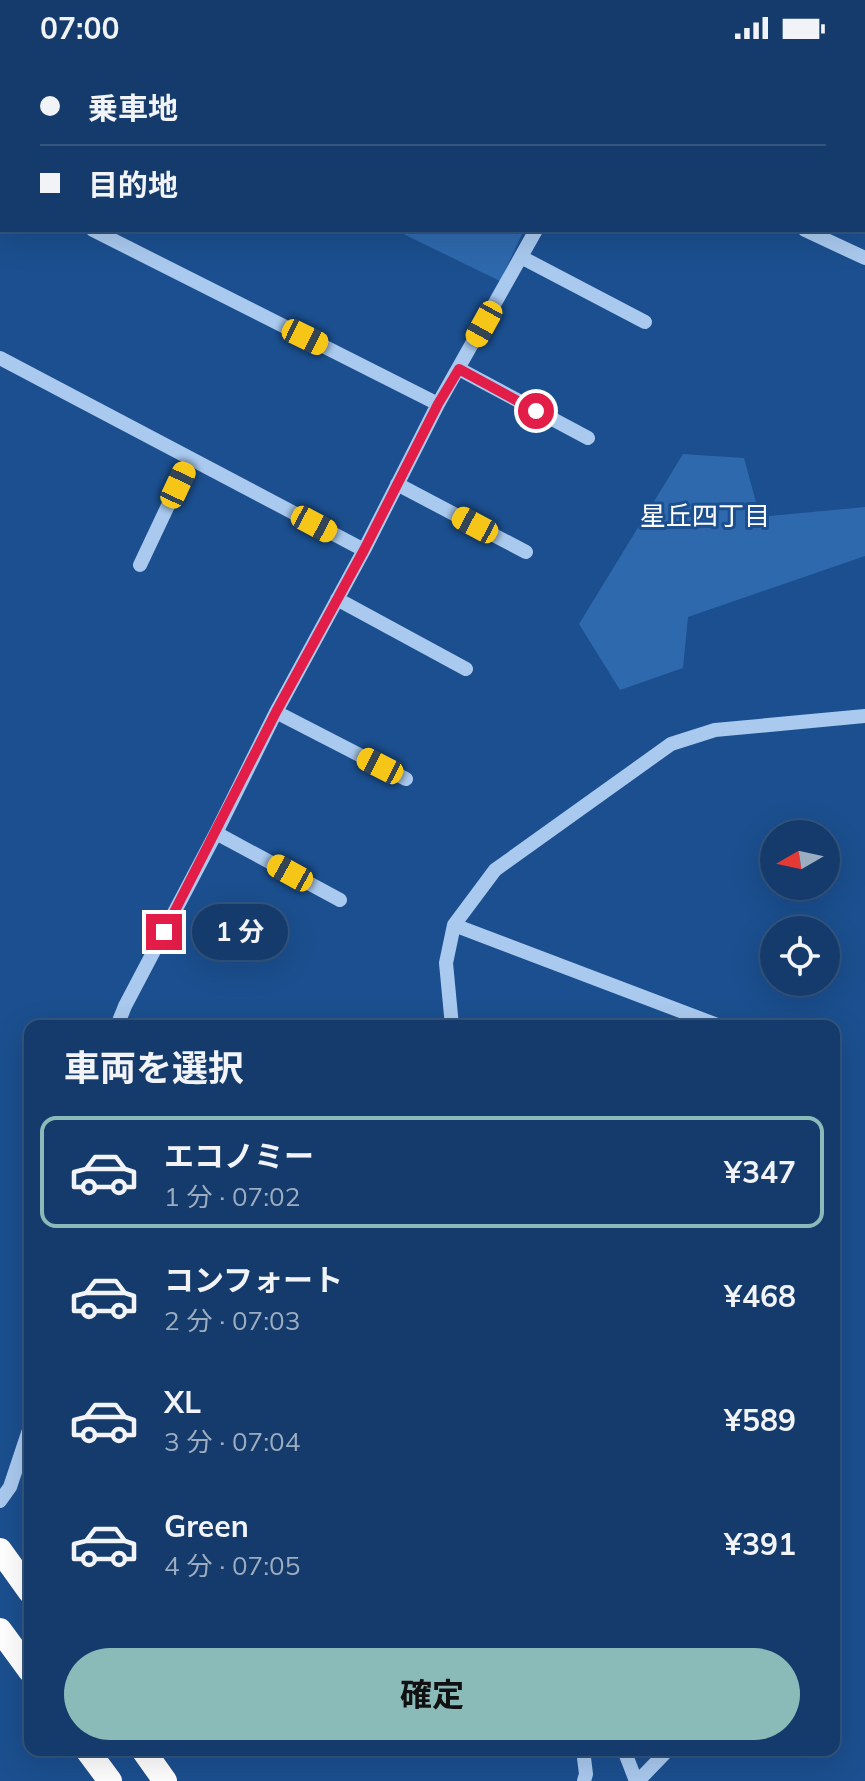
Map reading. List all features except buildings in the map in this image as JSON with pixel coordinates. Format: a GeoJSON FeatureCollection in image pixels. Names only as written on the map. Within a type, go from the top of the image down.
{"type":"FeatureCollection","features":[{"type":"Feature","properties":{"kind":"highway"},"geometry":{"type":"LineString","coordinates":[[0,1550],[24,1584]]}},
{"type":"Feature","properties":{"kind":"highway"},"geometry":{"type":"LineString","coordinates":[[0,1630],[24,1663]]}},
{"type":"Feature","properties":{"kind":"highway"},"geometry":{"type":"LineString","coordinates":[[91,1756],[110,1781]]}},
{"type":"Feature","properties":{"kind":"highway"},"geometry":{"type":"LineString","coordinates":[[147,1756],[165,1781]]}},
{"type":"Feature","properties":{"kind":"street"},"geometry":{"type":"LineString","coordinates":[[97,232],[438,404]]}},
{"type":"Feature","properties":{"kind":"street"},"geometry":{"type":"LineString","coordinates":[[119,1020],[438,404],[535,232]]}},
{"type":"Feature","properties":{"kind":"street"},"geometry":{"type":"LineString","coordinates":[[809,232],[865,258]]}},
{"type":"Feature","properties":{"kind":"street"},"geometry":{"type":"LineString","coordinates":[[521,257],[645,322]]}},
{"type":"Feature","properties":{"kind":"street"},"geometry":{"type":"LineString","coordinates":[[0,358],[364,550]]}},
{"type":"Feature","properties":{"kind":"street"},"geometry":{"type":"LineString","coordinates":[[459,369],[588,438]]}},
{"type":"Feature","properties":{"kind":"street"},"geometry":{"type":"LineString","coordinates":[[140,565],[190,459]]}},
{"type":"Feature","properties":{"kind":"street"},"geometry":{"type":"LineString","coordinates":[[397,484],[526,552]]}},
{"type":"Feature","properties":{"kind":"street"},"geometry":{"type":"LineString","coordinates":[[337,599],[466,669]]}},
{"type":"Feature","properties":{"kind":"street"},"geometry":{"type":"LineString","coordinates":[[276,712],[406,779]]}},
{"type":"Feature","properties":{"kind":"street"},"geometry":{"type":"LineString","coordinates":[[451,1020],[446,963],[454,925],[495,870],[671,744],[715,730],[865,716]]}},
{"type":"Feature","properties":{"kind":"street"},"geometry":{"type":"LineString","coordinates":[[216,833],[340,900]]}},
{"type":"Feature","properties":{"kind":"street"},"geometry":{"type":"LineString","coordinates":[[454,925],[704,1020]]}},
{"type":"Feature","properties":{"kind":"street"},"geometry":{"type":"LineString","coordinates":[[0,1501],[10,1487],[24,1445]]}},
{"type":"Feature","properties":{"kind":"street"},"geometry":{"type":"LineString","coordinates":[[584,1756],[584,1781]]}},
{"type":"Feature","properties":{"kind":"street"},"geometry":{"type":"LineString","coordinates":[[627,1756],[637,1781],[662,1756]]}},
{"type":"Feature","properties":{"kind":"shaded area"},"geometry":{"type":"Polygon","coordinates":[[[399,232],[523,232],[500,281],[399,232]]]}},
{"type":"Feature","properties":{"kind":"shaded area"},"geometry":{"type":"Polygon","coordinates":[[[683,454],[744,458],[760,517],[865,507],[865,556],[688,617],[683,668],[620,690],[579,624],[683,454]]]}},
{"type":"Feature","properties":{"kind":"district","name":"星丘四丁目"},"geometry":{"type":"Point","coordinates":[705,516]}},
{"type":"Feature","properties":{"kind":"route"},"geometry":{"type":"LineString","coordinates":[[164,932],[276,712],[459,369],[536,411]]}}]}
